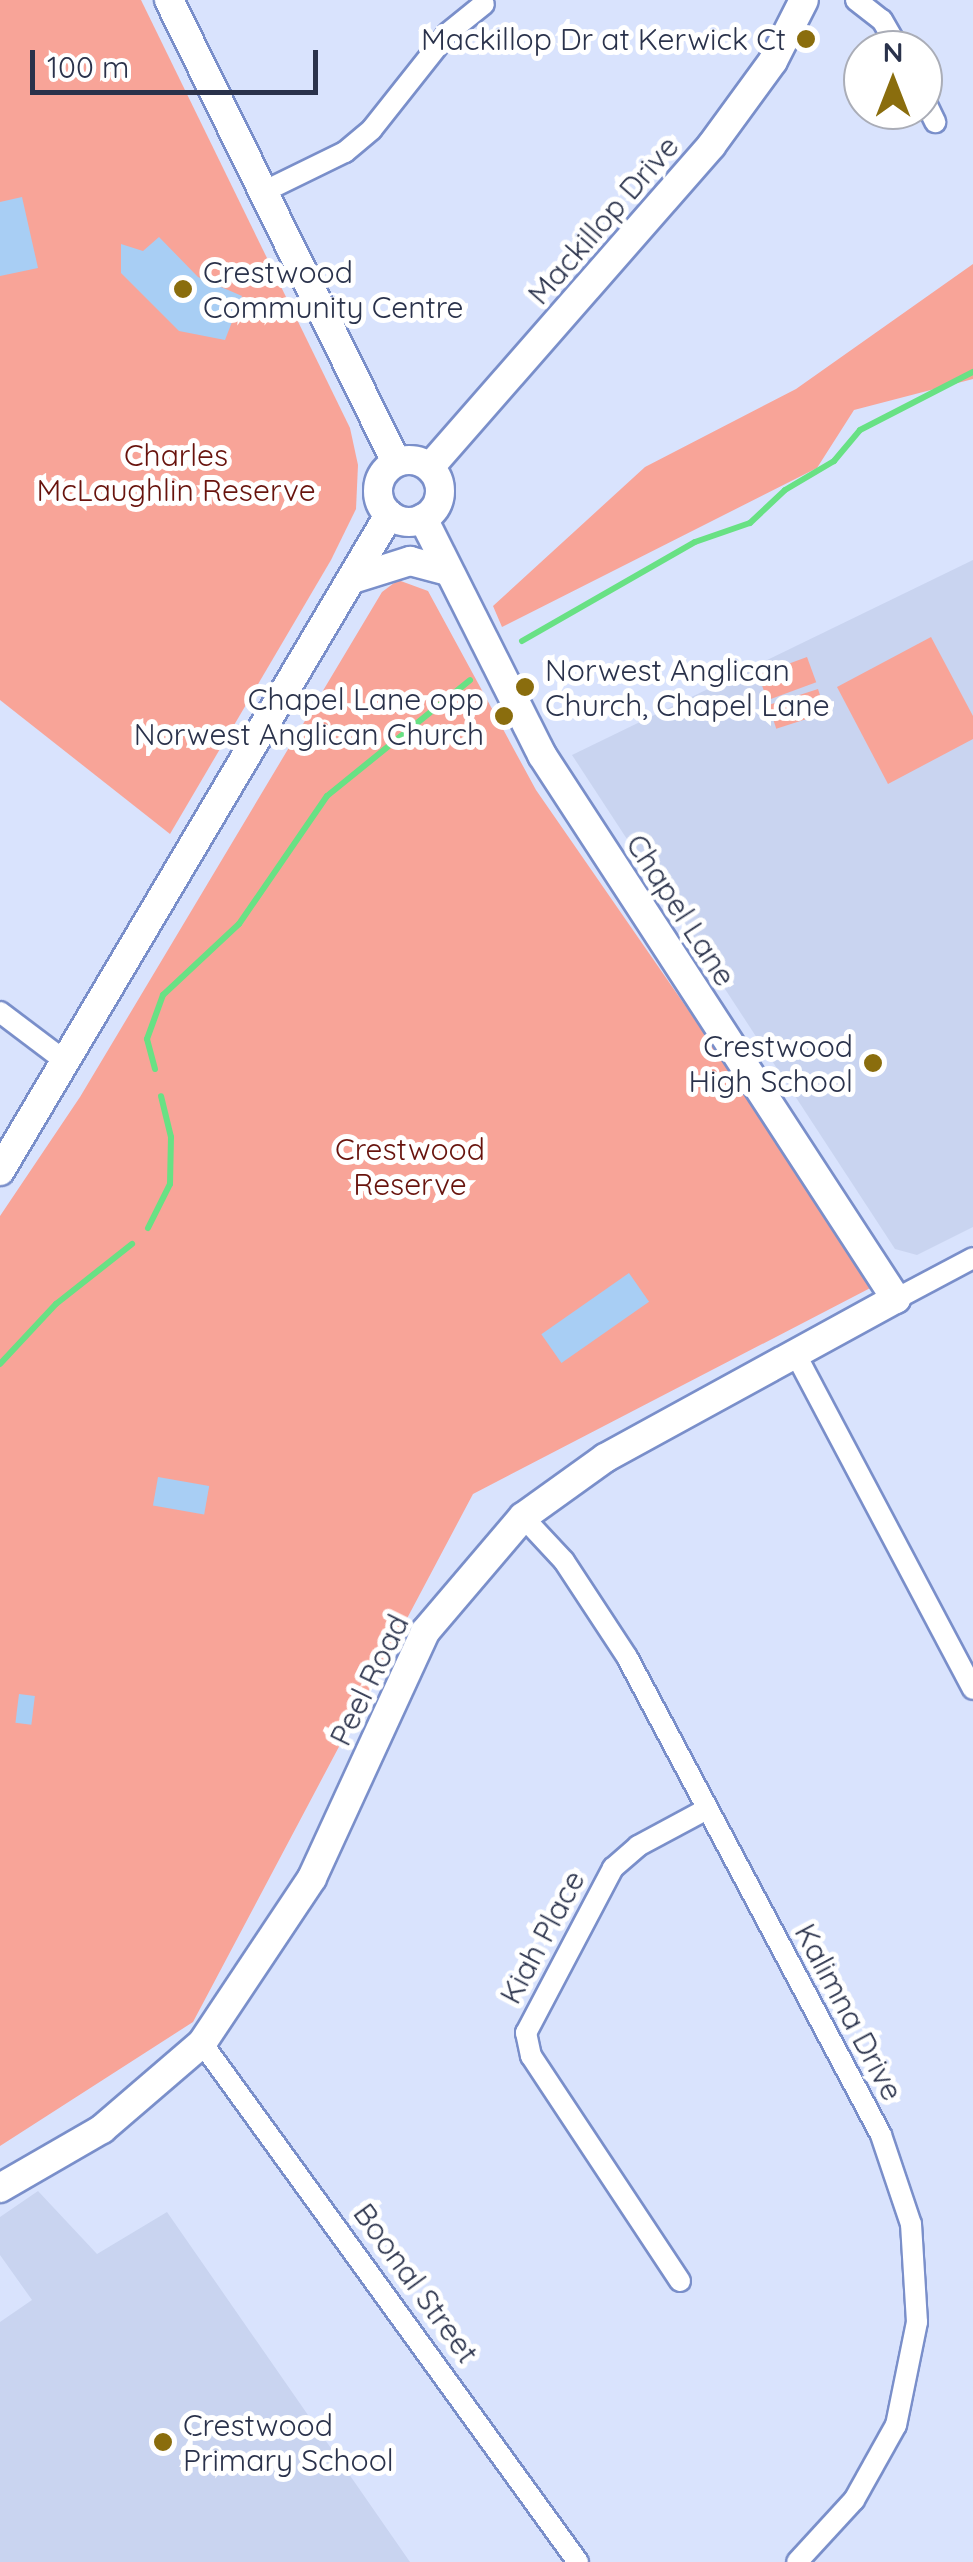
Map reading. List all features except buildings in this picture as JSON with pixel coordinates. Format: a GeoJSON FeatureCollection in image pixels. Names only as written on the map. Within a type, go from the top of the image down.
{"type":"FeatureCollection","features":[{"type":"Feature","properties":{"kind":"street"},"geometry":{"type":"LineString","coordinates":[[169,0],[396,462]]}},
{"type":"Feature","properties":{"kind":"street","name":"Mackillop Drive"},"geometry":{"type":"LineString","coordinates":[[430,467],[711,146],[773,60],[804,0]]}},
{"type":"Feature","properties":{"kind":"street"},"geometry":{"type":"LineString","coordinates":[[856,0],[882,20],[888,30]]}},
{"type":"Feature","properties":{"kind":"street"},"geometry":{"type":"LineString","coordinates":[[263,192],[346,152],[372,129],[448,33],[484,4]]}},
{"type":"Feature","properties":{"kind":"street"},"geometry":{"type":"LineString","coordinates":[[389,515],[423,518],[439,496],[430,467],[396,462]]}},
{"type":"Feature","properties":{"kind":"street"},"geometry":{"type":"LineString","coordinates":[[0,1172],[356,578],[389,515],[378,487],[396,462]]}},
{"type":"Feature","properties":{"kind":"street","name":"Chapel Lane"},"geometry":{"type":"LineString","coordinates":[[423,518],[552,771],[896,1299]]}},
{"type":"Feature","properties":{"kind":"street"},"geometry":{"type":"LineString","coordinates":[[356,578],[410,561],[448,570]]}},
{"type":"Feature","properties":{"kind":"street"},"geometry":{"type":"LineString","coordinates":[[0,1012],[66,1062]]}},
{"type":"Feature","properties":{"kind":"street"},"geometry":{"type":"LineString","coordinates":[[896,1299],[973,1258]]}},
{"type":"Feature","properties":{"kind":"street","name":"Peel Road"},"geometry":{"type":"LineString","coordinates":[[0,2188],[102,2128],[202,2043],[312,1878],[426,1632],[523,1517],[605,1458],[896,1299]]}},
{"type":"Feature","properties":{"kind":"street"},"geometry":{"type":"LineString","coordinates":[[796,1353],[973,1689]]}},
{"type":"Feature","properties":{"kind":"street","name":"Kalimna Drive"},"geometry":{"type":"LineString","coordinates":[[523,1517],[595,1604],[881,2135],[911,2224],[918,2274],[911,2367],[896,2425],[854,2500],[797,2562]]}},
{"type":"Feature","properties":{"kind":"street","name":"Kiah Place"},"geometry":{"type":"LineString","coordinates":[[680,2281],[531,2056],[526,2033],[613,1868],[638,1846],[707,1809]]}},
{"type":"Feature","properties":{"kind":"street","name":"Boonal Street"},"geometry":{"type":"LineString","coordinates":[[202,2043],[578,2562]]}},
{"type":"Feature","properties":{"kind":"shaded area","name":"Crestwood High School"},"geometry":{"type":"Polygon","coordinates":[[[973,560],[973,1227],[917,1255],[895,1249],[572,755],[973,560]]]}},
{"type":"Feature","properties":{"kind":"shaded area","name":"Crestwood Primary School"},"geometry":{"type":"Polygon","coordinates":[[[38,2191],[97,2254],[167,2212],[410,2562],[0,2562],[0,2322],[32,2300],[0,2255],[0,2217],[38,2191]]]}},
{"type":"Feature","properties":{"kind":"green space","name":"Charles McLaughlin Reserve"},"geometry":{"type":"Polygon","coordinates":[[[0,0],[141,0],[350,428],[358,465],[356,509],[331,560],[170,834],[0,700],[0,0]]]}},
{"type":"Feature","properties":{"kind":"green space"},"geometry":{"type":"Polygon","coordinates":[[[973,264],[973,379],[854,410],[817,468],[502,627],[493,606],[645,467],[796,389],[973,264]]]}},
{"type":"Feature","properties":{"kind":"green space","name":"Crestwood Reserve"},"geometry":{"type":"Polygon","coordinates":[[[398,580],[428,591],[536,790],[878,1284],[473,1494],[193,2022],[0,2146],[0,1216],[80,1097],[382,592],[398,580]]]}},
{"type":"Feature","properties":{"kind":"green space"},"geometry":{"type":"Polygon","coordinates":[[[931,637],[973,716],[973,739],[888,784],[837,687],[931,637]]]}},
{"type":"Feature","properties":{"kind":"green space"},"geometry":{"type":"Polygon","coordinates":[[[807,657],[816,682],[767,700],[758,675],[807,657]]]}},
{"type":"Feature","properties":{"kind":"green space"},"geometry":{"type":"Polygon","coordinates":[[[818,689],[826,713],[776,729],[769,705],[818,689]]]}},
{"type":"Feature","properties":{"kind":"waterway"},"geometry":{"type":"LineString","coordinates":[[522,641],[695,542],[750,523],[785,490],[834,461],[860,430],[973,372]]}},
{"type":"Feature","properties":{"kind":"waterway"},"geometry":{"type":"LineString","coordinates":[[155,1069],[147,1039],[163,995],[239,924],[327,796],[470,680]]}},
{"type":"Feature","properties":{"kind":"waterway"},"geometry":{"type":"LineString","coordinates":[[148,1228],[170,1184],[171,1137],[161,1096]]}},
{"type":"Feature","properties":{"kind":"waterway"},"geometry":{"type":"LineString","coordinates":[[0,1364],[56,1304],[132,1244]]}},
{"type":"Feature","properties":{"kind":"place","name":"Mackillop Dr at Kerwick Ct"},"geometry":{"type":"Point","coordinates":[806,39]}},
{"type":"Feature","properties":{"kind":"place","name":"Crestwood Community Centre"},"geometry":{"type":"Point","coordinates":[183,289]}},
{"type":"Feature","properties":{"kind":"place","name":"Norwest Anglican Church, Chapel Lane"},"geometry":{"type":"Point","coordinates":[525,687]}},
{"type":"Feature","properties":{"kind":"place","name":"Chapel Lane opp Norwest Anglican Church"},"geometry":{"type":"Point","coordinates":[504,716]}},
{"type":"Feature","properties":{"kind":"place","name":"Crestwood High School"},"geometry":{"type":"Point","coordinates":[873,1063]}},
{"type":"Feature","properties":{"kind":"place","name":"Crestwood Primary School"},"geometry":{"type":"Point","coordinates":[163,2442]}}]}
